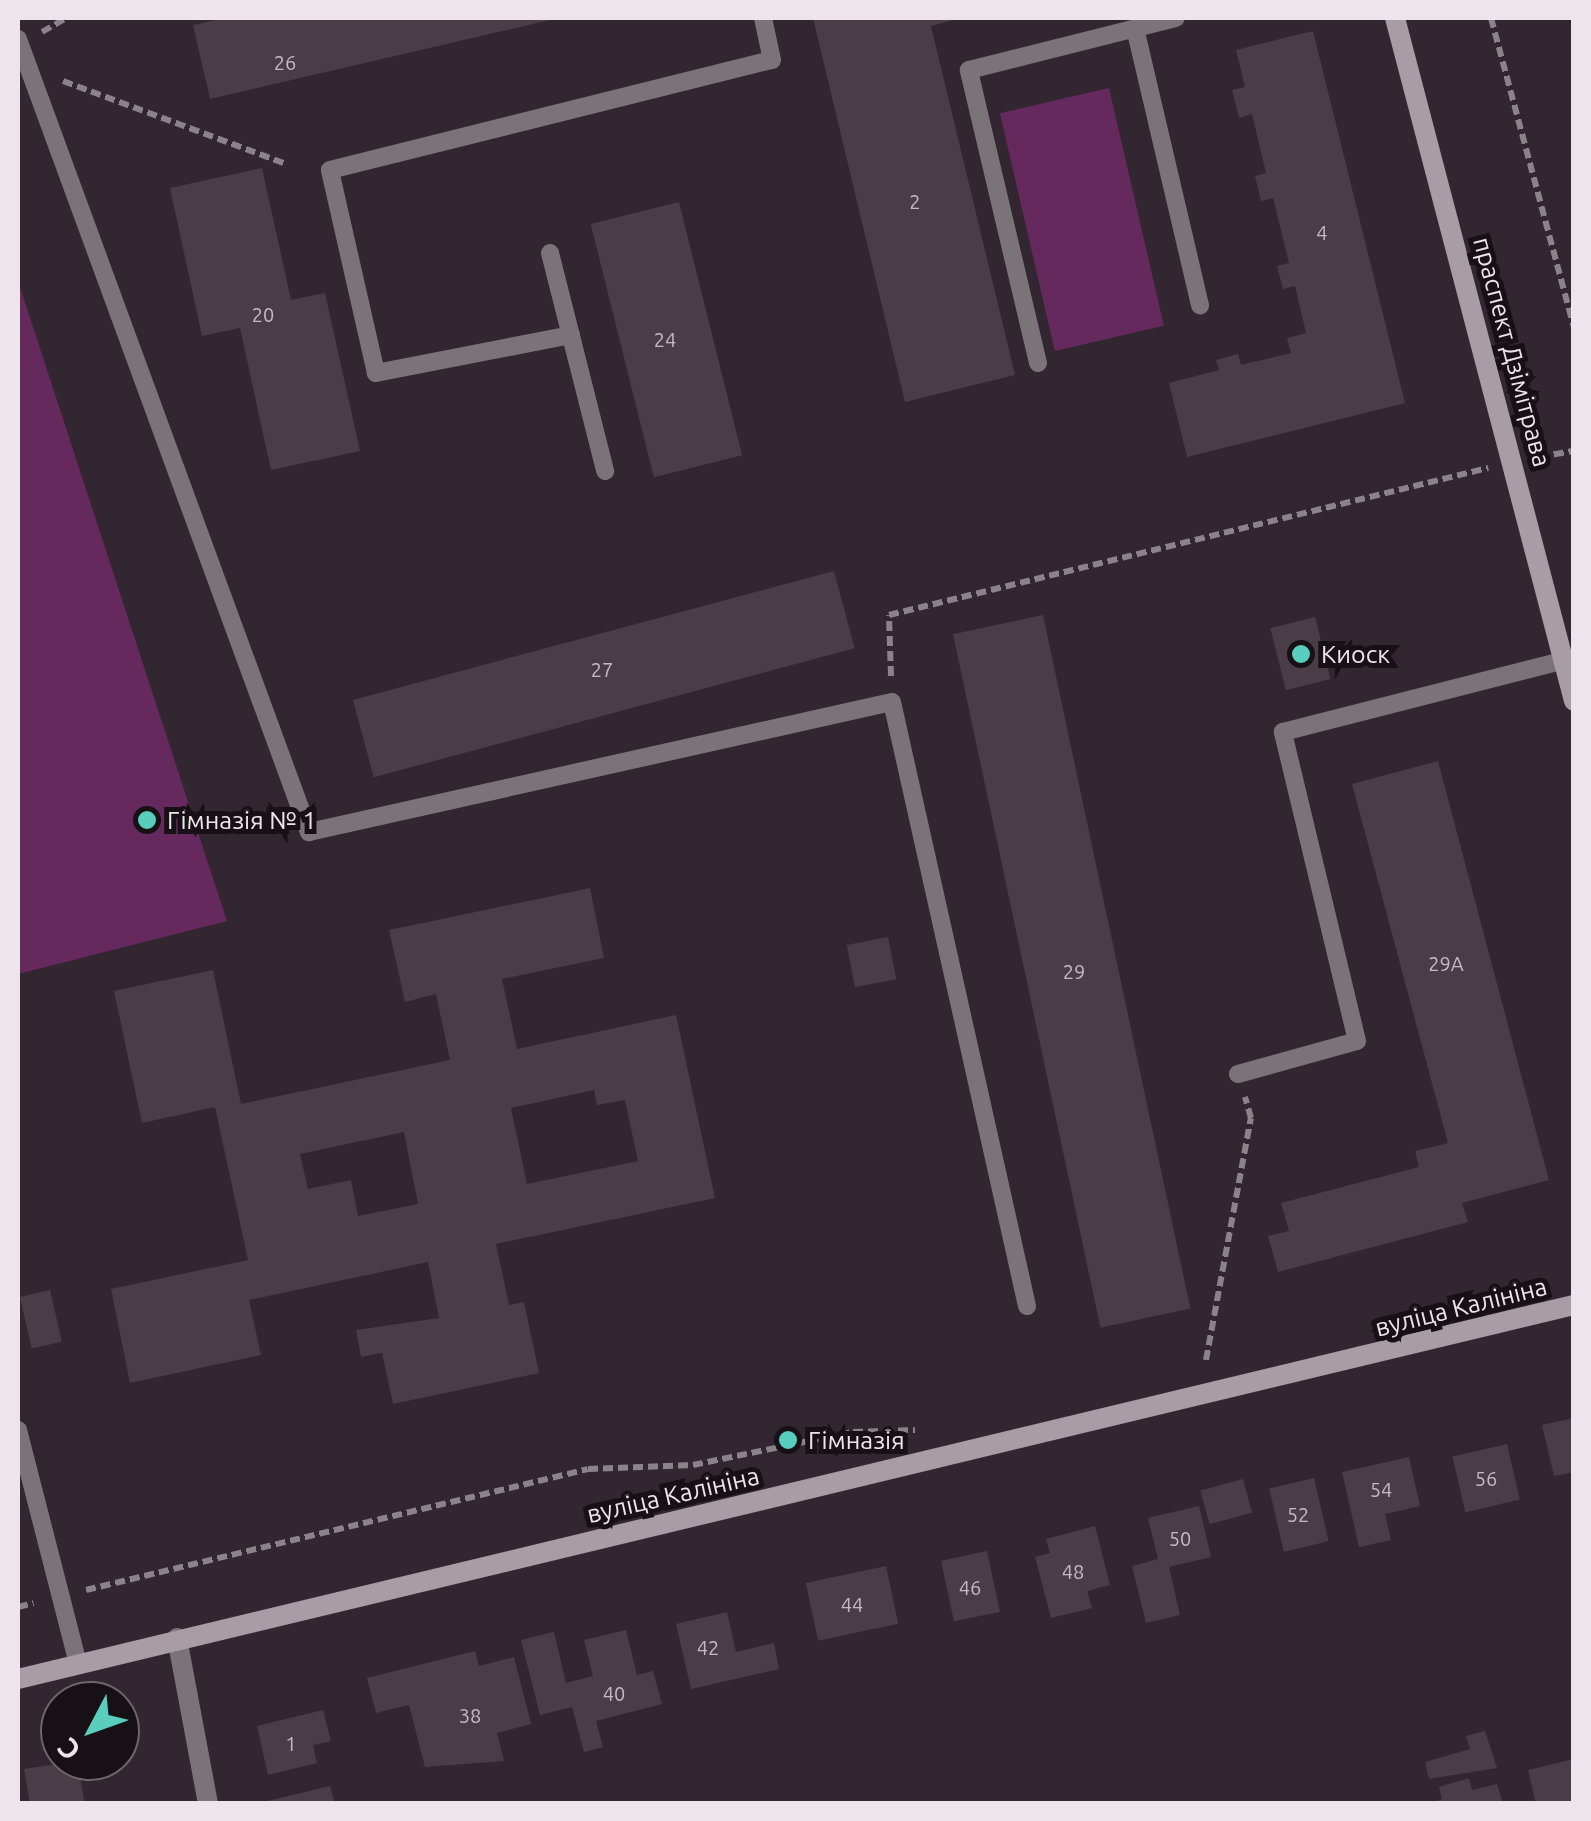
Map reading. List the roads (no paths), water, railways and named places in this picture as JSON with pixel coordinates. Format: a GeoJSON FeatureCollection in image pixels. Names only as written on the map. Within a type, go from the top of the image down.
{"type":"FeatureCollection","features":[{"type":"Feature","properties":{"kind":"main road","name":"праспект Дзімітрава"},"geometry":{"type":"LineString","coordinates":[[1395,18],[1516,461],[1574,702]]}},
{"type":"Feature","properties":{"kind":"main road","name":"вуліца Калініна"},"geometry":{"type":"LineString","coordinates":[[18,1679],[1574,1305]]}},
{"type":"Feature","properties":{"kind":"street"},"geometry":{"type":"LineString","coordinates":[[177,1638],[208,1804]]}},
{"type":"Feature","properties":{"kind":"lane"},"geometry":{"type":"LineString","coordinates":[[572,334],[376,373],[330,170],[772,60],[762,18]]}},
{"type":"Feature","properties":{"kind":"lane"},"geometry":{"type":"LineString","coordinates":[[1038,363],[969,70],[1176,18]]}},
{"type":"Feature","properties":{"kind":"lane"},"geometry":{"type":"LineString","coordinates":[[1134,28],[1200,305]]}},
{"type":"Feature","properties":{"kind":"lane"},"geometry":{"type":"LineString","coordinates":[[18,38],[309,832],[892,702],[1027,1306]]}},
{"type":"Feature","properties":{"kind":"lane"},"geometry":{"type":"LineString","coordinates":[[550,253],[605,470]]}},
{"type":"Feature","properties":{"kind":"lane"},"geometry":{"type":"LineString","coordinates":[[1238,1074],[1357,1040],[1283,732],[1562,661]]}},
{"type":"Feature","properties":{"kind":"lane"},"geometry":{"type":"LineString","coordinates":[[18,1430],[78,1664]]}},
{"type":"Feature","properties":{"kind":"place","name":"Киоск"},"geometry":{"type":"Point","coordinates":[1301,654]}},
{"type":"Feature","properties":{"kind":"place","name":"Гімназія № 1"},"geometry":{"type":"Point","coordinates":[147,820]}},
{"type":"Feature","properties":{"kind":"place","name":"Гімназія"},"geometry":{"type":"Point","coordinates":[788,1440]}}]}
